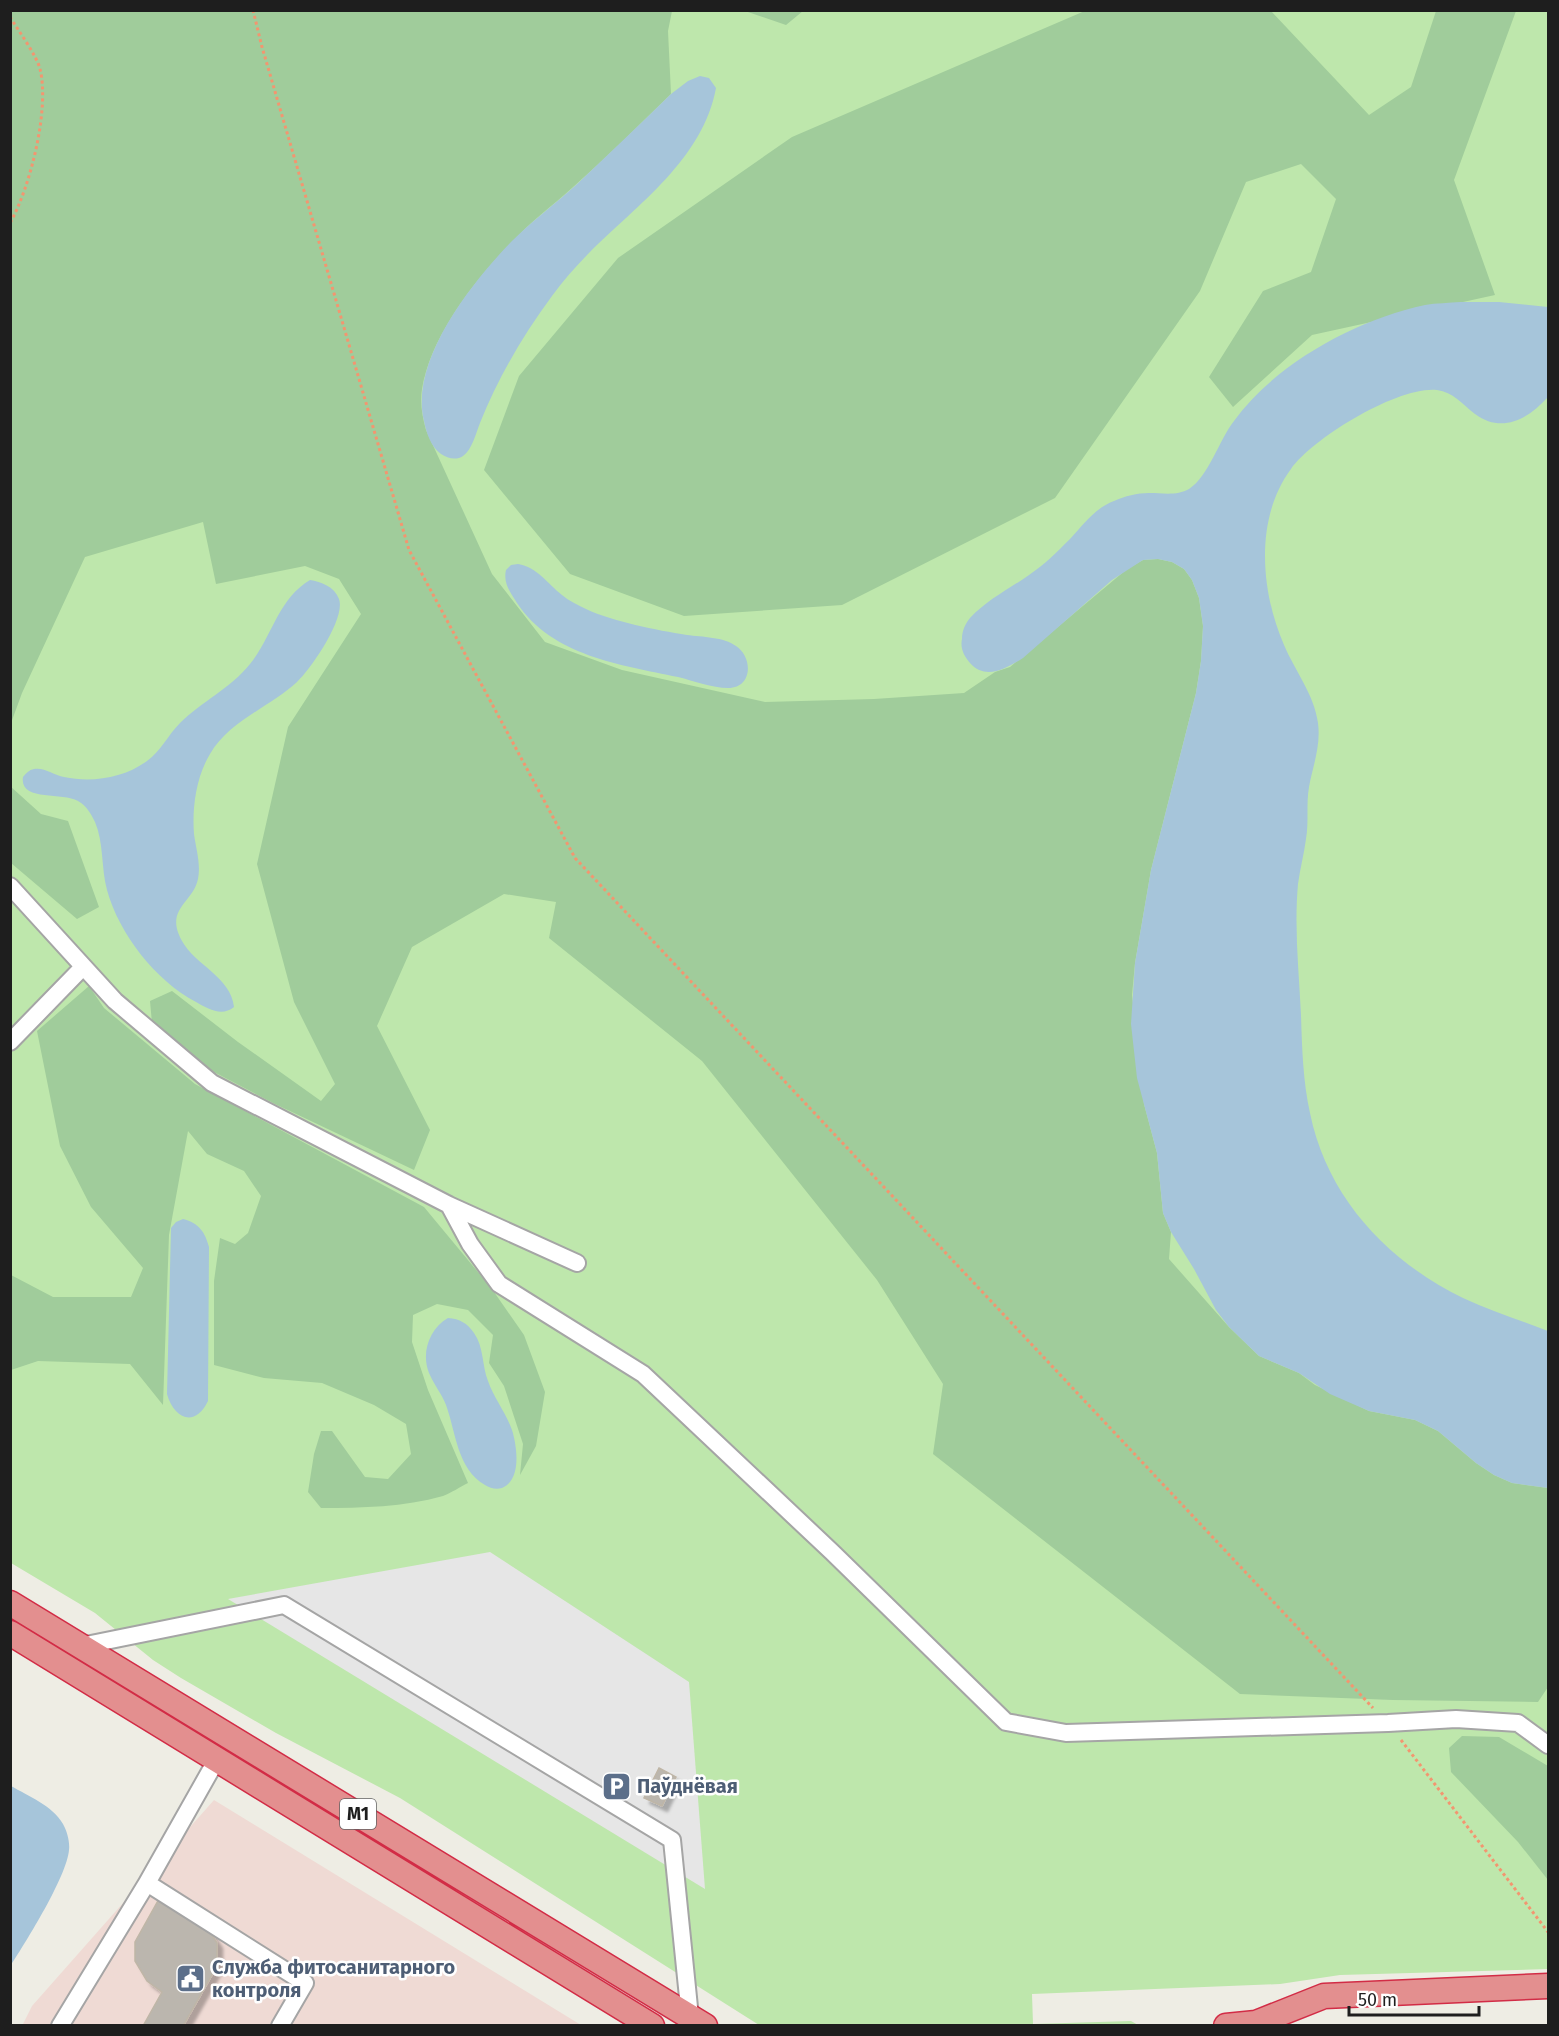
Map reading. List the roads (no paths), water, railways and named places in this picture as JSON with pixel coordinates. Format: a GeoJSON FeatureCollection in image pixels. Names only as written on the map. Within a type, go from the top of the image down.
{"type":"FeatureCollection","features":[{"type":"Feature","properties":{"kind":"highway","name":"М1"},"geometry":{"type":"LineString","coordinates":[[10,1603],[697,2021]]}},
{"type":"Feature","properties":{"kind":"highway","name":"М1"},"geometry":{"type":"LineString","coordinates":[[10,1633],[652,2025]]}},
{"type":"Feature","properties":{"kind":"highway"},"geometry":{"type":"LineString","coordinates":[[1226,2025],[1256,2023],[1324,1996],[1548,1986]]}},
{"type":"Feature","properties":{"kind":"lane"},"geometry":{"type":"LineString","coordinates":[[10,886],[115,1001],[212,1083],[449,1205],[577,1263]]}},
{"type":"Feature","properties":{"kind":"lane"},"geometry":{"type":"LineString","coordinates":[[10,1042],[83,967]]}},
{"type":"Feature","properties":{"kind":"lane"},"geometry":{"type":"LineString","coordinates":[[449,1205],[470,1244],[499,1284],[643,1374],[832,1552],[1006,1722],[1066,1733],[1456,1719],[1518,1723],[1548,1745]]}},
{"type":"Feature","properties":{"kind":"lane"},"geometry":{"type":"LineString","coordinates":[[81,1646],[284,1605],[672,1840],[697,2021]]}},
{"type":"Feature","properties":{"kind":"lane"},"geometry":{"type":"LineString","coordinates":[[60,2025],[147,1883],[217,1759]]}},
{"type":"Feature","properties":{"kind":"lane"},"geometry":{"type":"LineString","coordinates":[[147,1883],[305,1983],[280,2025]]}},
{"type":"Feature","properties":{"kind":"water"},"geometry":{"type":"Polygon","coordinates":[[[700,76],[709,78],[716,88],[709,114],[683,159],[647,198],[584,258],[552,296],[521,341],[503,373],[466,453],[455,459],[441,454],[434,447],[428,434],[424,421],[422,398],[426,373],[435,348],[463,300],[496,258],[520,234],[576,185],[671,94],[688,81],[700,76]]]}},
{"type":"Feature","properties":{"kind":"water"},"geometry":{"type":"Polygon","coordinates":[[[1499,302],[1548,307],[1548,397],[1523,417],[1505,423],[1495,423],[1475,414],[1448,393],[1437,390],[1420,391],[1379,405],[1337,429],[1302,457],[1291,469],[1279,489],[1266,533],[1266,579],[1276,624],[1288,655],[1313,702],[1318,723],[1316,755],[1308,793],[1307,833],[1298,884],[1296,917],[1304,1077],[1318,1144],[1330,1172],[1364,1223],[1409,1265],[1435,1283],[1463,1298],[1548,1331],[1548,1488],[1512,1483],[1494,1475],[1438,1431],[1415,1420],[1369,1411],[1330,1394],[1299,1373],[1259,1356],[1229,1327],[1216,1310],[1171,1232],[1163,1213],[1157,1153],[1137,1078],[1131,1024],[1135,963],[1151,870],[1196,693],[1201,661],[1203,626],[1199,598],[1192,580],[1184,569],[1172,562],[1158,559],[1143,560],[1112,580],[1023,658],[996,671],[983,671],[976,668],[966,658],[962,646],[963,630],[970,618],[991,600],[1045,563],[1101,508],[1118,499],[1136,494],[1170,494],[1189,489],[1202,476],[1223,438],[1251,400],[1295,363],[1319,347],[1372,321],[1425,305],[1499,302]]]}},
{"type":"Feature","properties":{"kind":"water"},"geometry":{"type":"Polygon","coordinates":[[[518,564],[537,572],[568,599],[597,614],[649,628],[731,643],[742,651],[748,664],[746,678],[736,687],[716,687],[611,662],[568,647],[532,621],[512,595],[505,575],[511,565],[518,564]]]}},
{"type":"Feature","properties":{"kind":"water"},"geometry":{"type":"Polygon","coordinates":[[[310,580],[323,583],[331,588],[339,599],[340,607],[337,618],[326,643],[297,682],[239,723],[218,742],[205,763],[198,783],[194,803],[194,834],[199,873],[195,887],[181,907],[176,921],[182,941],[195,957],[220,979],[231,997],[234,1007],[225,1011],[215,1011],[181,993],[167,982],[153,969],[130,939],[120,923],[107,890],[98,830],[86,808],[71,798],[34,793],[24,785],[23,777],[29,771],[38,769],[75,779],[107,778],[128,772],[147,761],[180,723],[242,673],[258,653],[290,597],[310,580]]]}},
{"type":"Feature","properties":{"kind":"water"},"geometry":{"type":"Polygon","coordinates":[[[183,1219],[200,1229],[209,1247],[208,1401],[197,1415],[191,1417],[180,1414],[170,1403],[167,1394],[171,1228],[183,1219]]]}},
{"type":"Feature","properties":{"kind":"water"},"geometry":{"type":"Polygon","coordinates":[[[448,1318],[466,1324],[477,1338],[488,1381],[512,1430],[516,1453],[515,1470],[513,1478],[502,1488],[495,1489],[487,1486],[468,1470],[446,1405],[429,1373],[426,1358],[428,1342],[436,1328],[448,1318]]]}},
{"type":"Feature","properties":{"kind":"water"},"geometry":{"type":"Polygon","coordinates":[[[11,1786],[53,1811],[66,1830],[69,1847],[67,1861],[54,1892],[11,1965],[11,1786]]]}},
{"type":"Feature","properties":{"kind":"place","name":"Паўднёвая"},"geometry":{"type":"Point","coordinates":[616,1786]}},
{"type":"Feature","properties":{"kind":"place","name":"Служба фитосанитарного контроля"},"geometry":{"type":"Point","coordinates":[191,1979]}}]}
